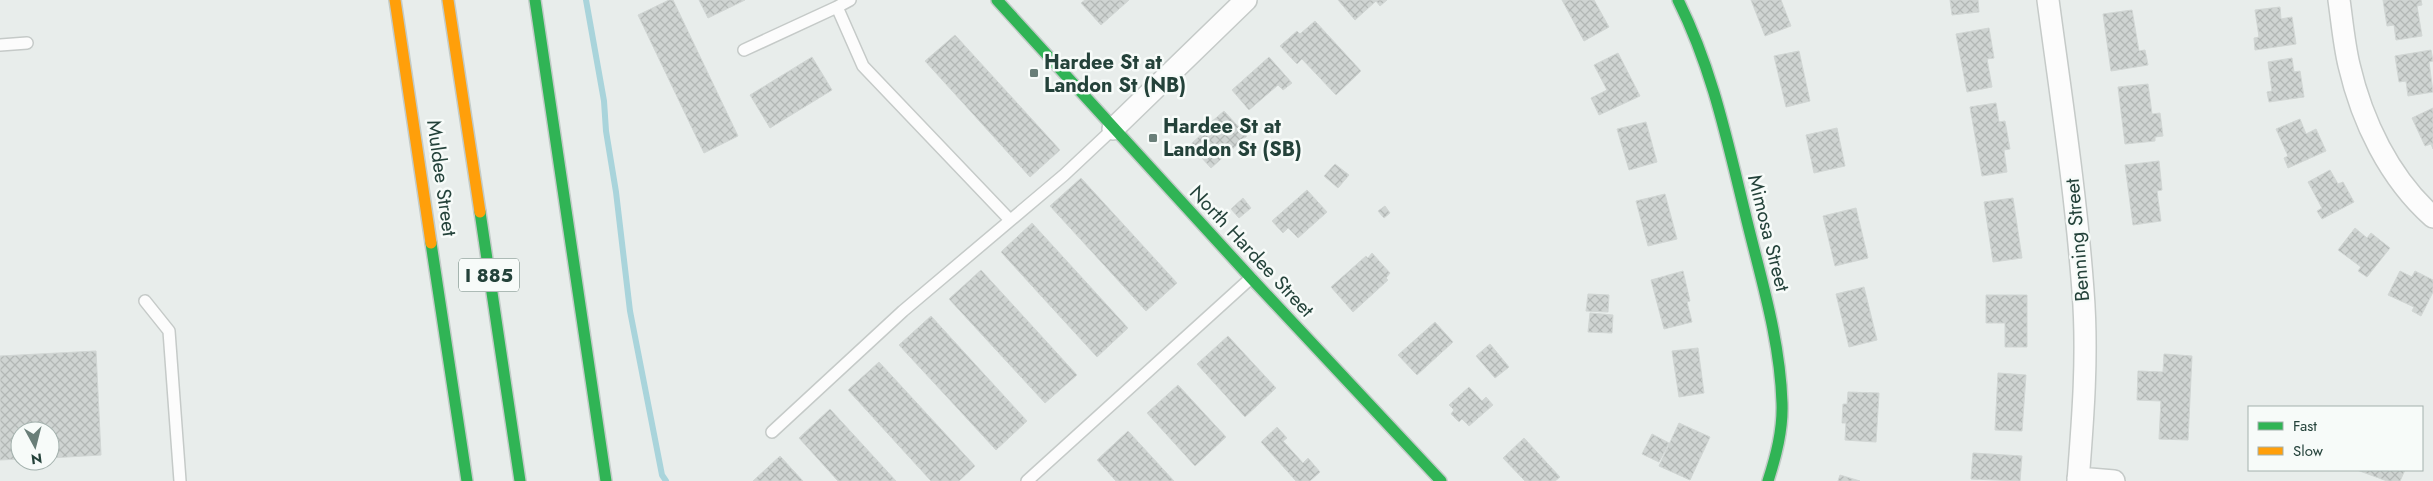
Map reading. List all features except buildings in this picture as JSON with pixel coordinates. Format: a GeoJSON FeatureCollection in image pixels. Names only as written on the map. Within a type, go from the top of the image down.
{"type":"FeatureCollection","features":[{"type":"Feature","properties":{"kind":"main road","name":"Muldee Street"},"geometry":{"type":"LineString","coordinates":[[395,0],[468,481]]}},
{"type":"Feature","properties":{"kind":"main road","name":"I 885"},"geometry":{"type":"LineString","coordinates":[[448,0],[520,481]]}},
{"type":"Feature","properties":{"kind":"main road"},"geometry":{"type":"LineString","coordinates":[[535,0],[606,481]]}},
{"type":"Feature","properties":{"kind":"main road","name":"North Hardee Street"},"geometry":{"type":"LineString","coordinates":[[997,0],[1113,129],[1441,481]]}},
{"type":"Feature","properties":{"kind":"main road","name":"Mimosa Street"},"geometry":{"type":"LineString","coordinates":[[1678,0],[1696,41],[1714,91],[1770,313],[1778,355],[1782,405],[1775,460],[1768,481]]}},
{"type":"Feature","properties":{"kind":"street"},"geometry":{"type":"LineString","coordinates":[[1113,129],[1246,0]]}},
{"type":"Feature","properties":{"kind":"street","name":"Benning Street"},"geometry":{"type":"LineString","coordinates":[[2048,0],[2073,193],[2083,292],[2082,419],[2078,480]]}},
{"type":"Feature","properties":{"kind":"street"},"geometry":{"type":"LineString","coordinates":[[2339,0],[2348,63],[2360,106],[2376,144],[2398,178],[2433,217]]}},
{"type":"Feature","properties":{"kind":"street"},"geometry":{"type":"LineString","coordinates":[[2078,480],[2114,481]]}},
{"type":"Feature","properties":{"kind":"lane"},"geometry":{"type":"LineString","coordinates":[[744,50],[850,0]]}},
{"type":"Feature","properties":{"kind":"lane"},"geometry":{"type":"LineString","coordinates":[[838,7],[863,66],[1010,220]]}},
{"type":"Feature","properties":{"kind":"lane"},"geometry":{"type":"LineString","coordinates":[[0,45],[27,43]]}},
{"type":"Feature","properties":{"kind":"lane"},"geometry":{"type":"LineString","coordinates":[[772,432],[903,311],[1064,175],[1113,129]]}},
{"type":"Feature","properties":{"kind":"lane"},"geometry":{"type":"LineString","coordinates":[[1027,481],[1251,278]]}},
{"type":"Feature","properties":{"kind":"lane"},"geometry":{"type":"LineString","coordinates":[[146,301],[169,330],[180,481]]}},
{"type":"Feature","properties":{"kind":"waterway"},"geometry":{"type":"LineString","coordinates":[[586,0],[604,101],[606,131],[616,192],[630,311],[662,475],[666,481]]}},
{"type":"Feature","properties":{"kind":"traffic: fast"},"geometry":{"type":"LineString","coordinates":[[535,0],[606,481]]}},
{"type":"Feature","properties":{"kind":"traffic: fast"},"geometry":{"type":"LineString","coordinates":[[997,0],[1251,278],[1441,481]]}},
{"type":"Feature","properties":{"kind":"traffic: fast"},"geometry":{"type":"LineString","coordinates":[[1678,0],[1700,52],[1717,105],[1732,158],[1773,331],[1780,379],[1782,413],[1778,443],[1768,481]]}},
{"type":"Feature","properties":{"kind":"traffic: fast"},"geometry":{"type":"LineString","coordinates":[[480,212],[520,481]]}},
{"type":"Feature","properties":{"kind":"traffic: fast"},"geometry":{"type":"LineString","coordinates":[[431,243],[467,481]]}},
{"type":"Feature","properties":{"kind":"traffic: slow"},"geometry":{"type":"LineString","coordinates":[[395,0],[431,243]]}},
{"type":"Feature","properties":{"kind":"traffic: slow"},"geometry":{"type":"LineString","coordinates":[[448,0],[480,212]]}},
{"type":"Feature","properties":{"kind":"place","name":"Hardee St at Landon St (NB)"},"geometry":{"type":"Point","coordinates":[1034,73]}},
{"type":"Feature","properties":{"kind":"place","name":"Hardee St at Landon St (SB)"},"geometry":{"type":"Point","coordinates":[1153,138]}}]}
